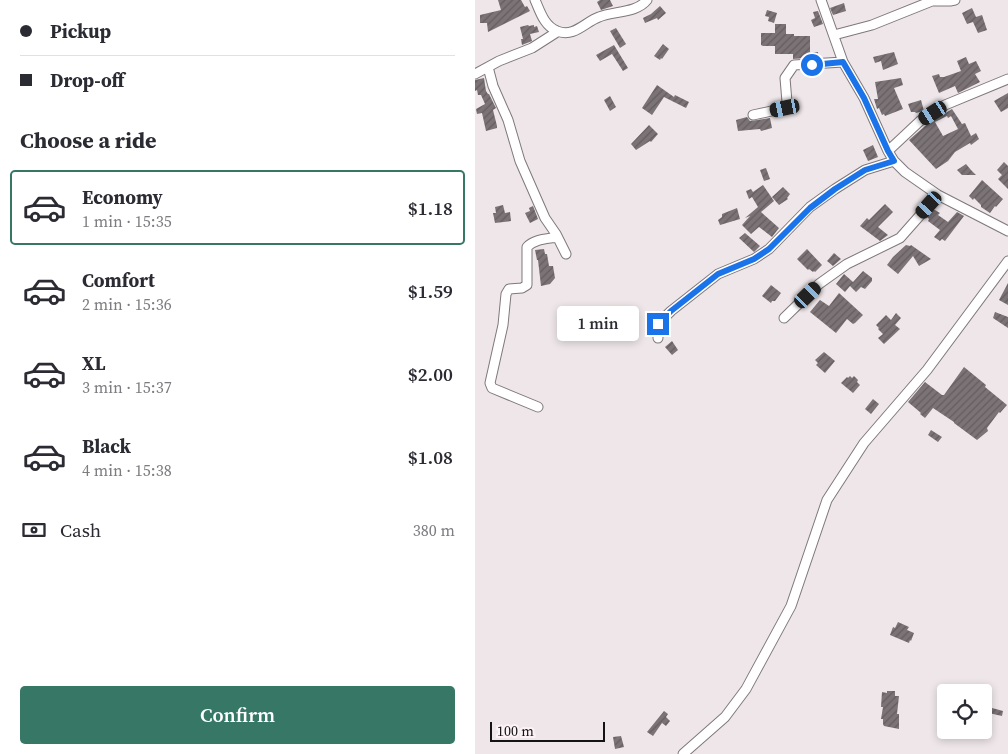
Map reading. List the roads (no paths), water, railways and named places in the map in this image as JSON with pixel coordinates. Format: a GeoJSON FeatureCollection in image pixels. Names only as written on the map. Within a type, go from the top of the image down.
{"type":"FeatureCollection","features":[{"type":"Feature","properties":{"kind":"street"},"geometry":{"type":"LineString","coordinates":[[535,0],[548,26],[557,32],[568,33],[582,29],[595,19],[643,5],[647,0]]}},
{"type":"Feature","properties":{"kind":"street"},"geometry":{"type":"LineString","coordinates":[[821,0],[843,62],[864,98],[894,161],[905,172],[938,195],[1008,230]]}},
{"type":"Feature","properties":{"kind":"street"},"geometry":{"type":"LineString","coordinates":[[834,35],[872,25],[932,1],[950,2],[955,0]]}},
{"type":"Feature","properties":{"kind":"street"},"geometry":{"type":"LineString","coordinates":[[475,74],[532,48],[557,32]]}},
{"type":"Feature","properties":{"kind":"street"},"geometry":{"type":"LineString","coordinates":[[753,116],[785,108],[787,102],[785,78],[794,66],[843,62]]}},
{"type":"Feature","properties":{"kind":"street"},"geometry":{"type":"LineString","coordinates":[[488,67],[493,86],[508,120],[520,161],[545,218],[566,254]]}},
{"type":"Feature","properties":{"kind":"street"},"geometry":{"type":"LineString","coordinates":[[888,151],[920,120],[945,105],[1008,79]]}},
{"type":"Feature","properties":{"kind":"street"},"geometry":{"type":"LineString","coordinates":[[658,338],[658,324],[671,311],[718,274],[754,259],[769,249],[810,208],[835,189],[865,170],[894,161]]}},
{"type":"Feature","properties":{"kind":"street"},"geometry":{"type":"LineString","coordinates":[[784,318],[819,284],[847,264],[900,238],[938,195]]}},
{"type":"Feature","properties":{"kind":"street"},"geometry":{"type":"LineString","coordinates":[[538,407],[492,388],[490,383],[503,325],[506,294],[509,289],[522,288],[527,284],[527,247],[536,241],[557,237]]}},
{"type":"Feature","properties":{"kind":"street"},"geometry":{"type":"LineString","coordinates":[[683,754],[725,717],[746,689],[791,606],[827,500],[864,443],[927,370],[1008,261]]}}]}
